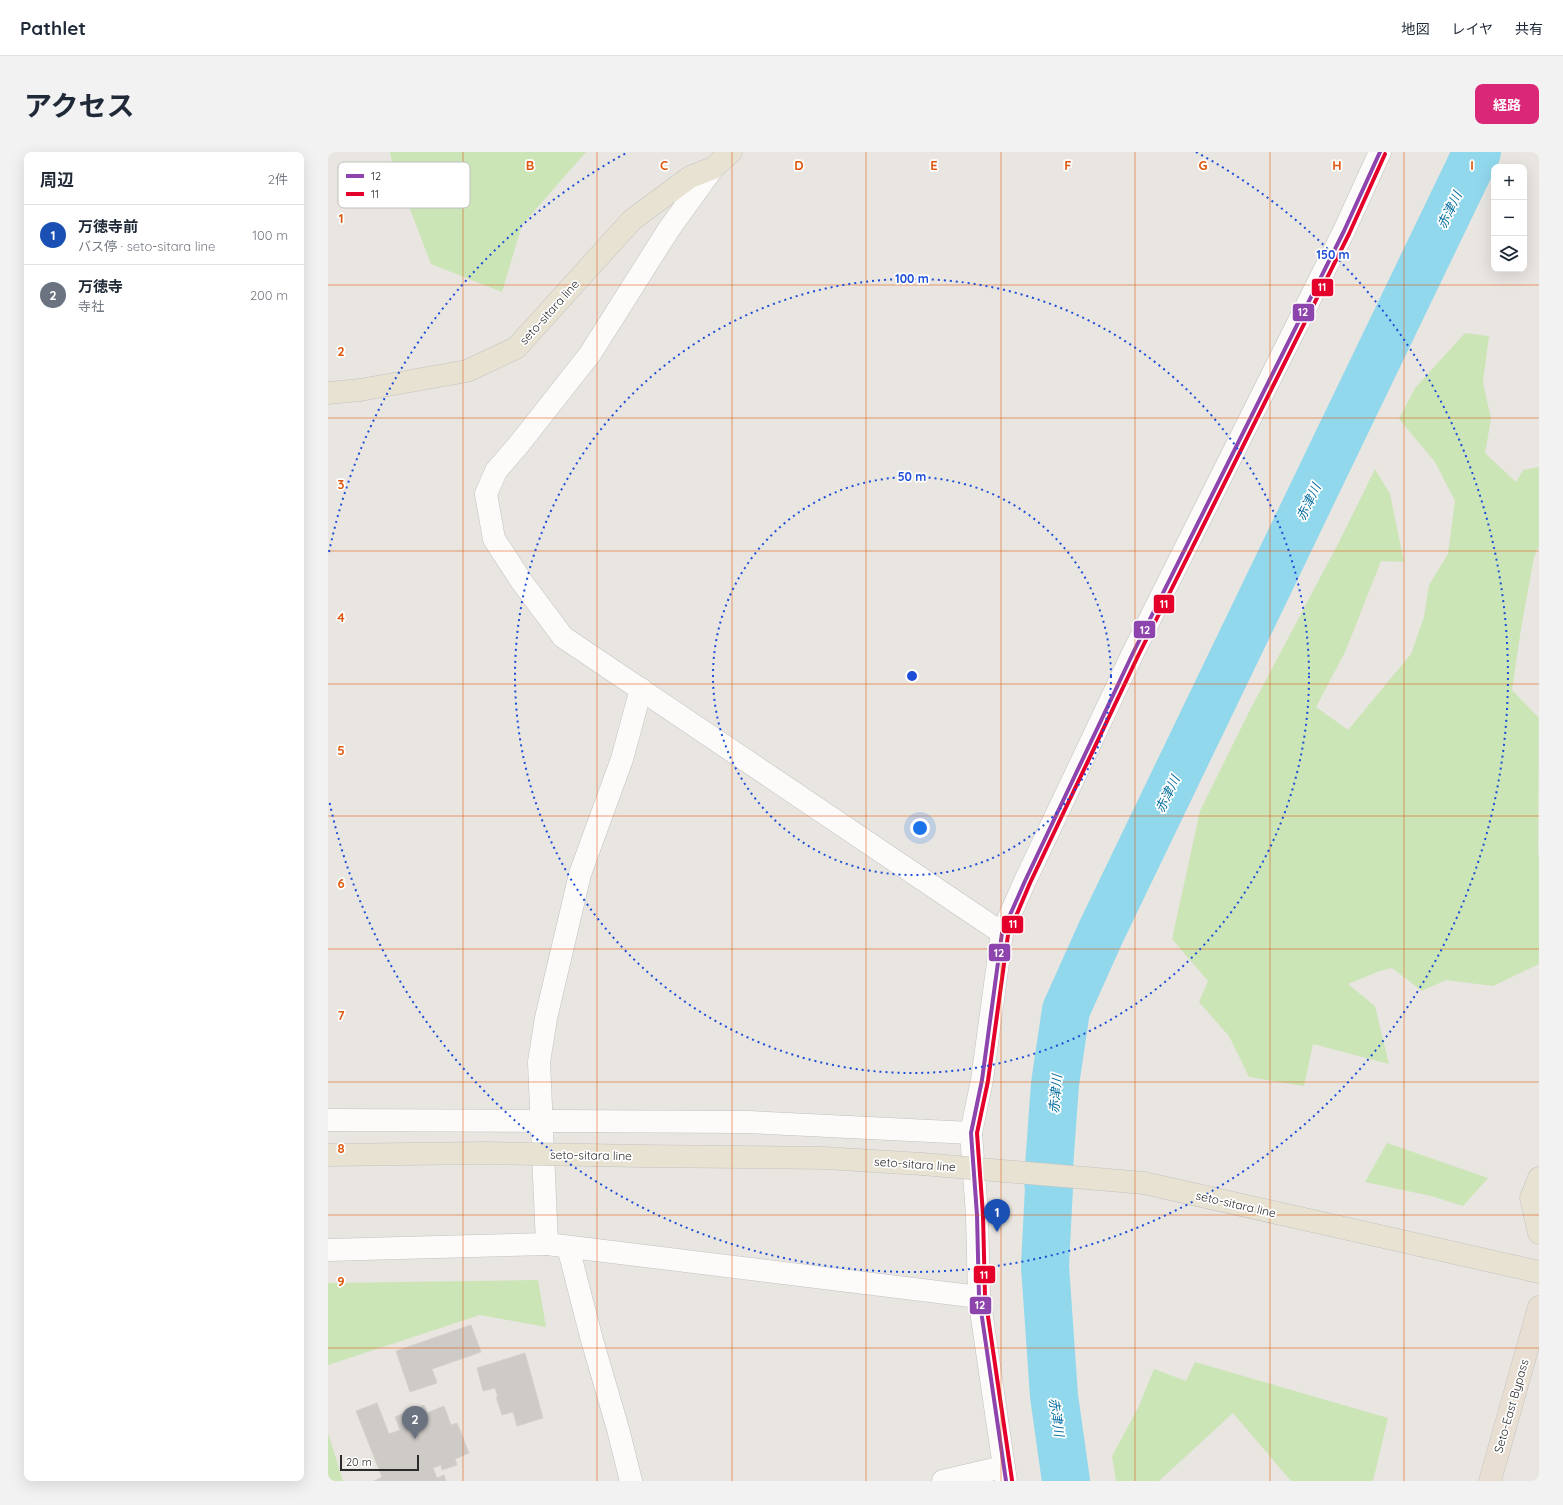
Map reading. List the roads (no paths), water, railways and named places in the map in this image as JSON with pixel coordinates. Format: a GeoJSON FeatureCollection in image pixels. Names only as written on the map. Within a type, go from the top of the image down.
{"type":"FeatureCollection","features":[{"type":"Feature","properties":{"kind":"highway","name":"Seto-East Bypass"},"geometry":{"type":"LineString","coordinates":[[1490,1481],[1539,1307]]}},
{"type":"Feature","properties":{"kind":"main road","name":"seto-sitara line"},"geometry":{"type":"LineString","coordinates":[[328,393],[360,390],[467,371],[516,348],[632,220],[690,177],[713,168],[731,152]]}},
{"type":"Feature","properties":{"kind":"main road","name":"seto-sitara line"},"geometry":{"type":"LineString","coordinates":[[328,1155],[485,1153],[825,1158],[922,1164],[1144,1183],[1539,1272]]}},
{"type":"Feature","properties":{"kind":"main road"},"geometry":{"type":"LineString","coordinates":[[1539,1178],[1531,1198],[1539,1233]]}},
{"type":"Feature","properties":{"kind":"street"},"geometry":{"type":"LineString","coordinates":[[943,1481],[1005,1474],[979,1297],[977,1215],[971,1133],[982,1080],[1002,933],[1031,867],[1126,667],[1337,245],[1380,152]]}},
{"type":"Feature","properties":{"kind":"street"},"geometry":{"type":"LineString","coordinates":[[713,168],[669,228],[590,354],[520,443],[496,470],[486,494],[494,539],[522,582],[563,637],[1002,933]]}},
{"type":"Feature","properties":{"kind":"street"},"geometry":{"type":"LineString","coordinates":[[547,1244],[539,1062],[546,1018],[580,874],[622,759],[641,689]]}},
{"type":"Feature","properties":{"kind":"street"},"geometry":{"type":"LineString","coordinates":[[328,1120],[748,1122],[971,1133]]}},
{"type":"Feature","properties":{"kind":"street"},"geometry":{"type":"LineString","coordinates":[[328,1250],[547,1244],[979,1297]]}},
{"type":"Feature","properties":{"kind":"street"},"geometry":{"type":"LineString","coordinates":[[568,1247],[631,1481]]}},
{"type":"Feature","properties":{"kind":"waterway","name":"赤津川"},"geometry":{"type":"LineString","coordinates":[[1066,1481],[1054,1396],[1045,1266],[1049,1187],[1048,1181],[1055,1084],[1066,1010],[1101,932],[1477,152]]}},
{"type":"Feature","properties":{"kind":"place","name":"万徳寺前"},"geometry":{"type":"Point","coordinates":[997,1232]}},
{"type":"Feature","properties":{"kind":"place","name":"万徳寺"},"geometry":{"type":"Point","coordinates":[415,1439]}}]}
